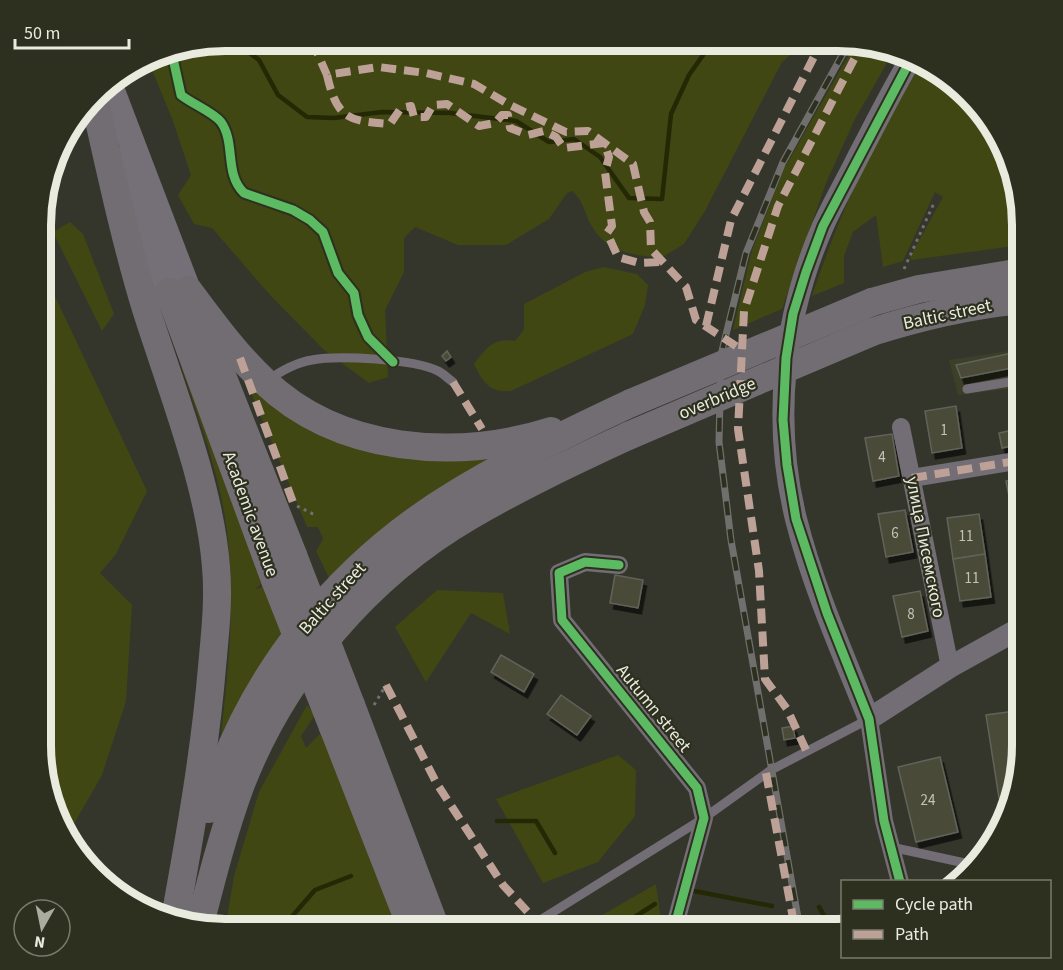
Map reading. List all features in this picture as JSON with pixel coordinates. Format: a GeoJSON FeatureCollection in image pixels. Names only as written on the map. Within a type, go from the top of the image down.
{"type":"FeatureCollection","features":[{"type":"Feature","properties":{"kind":"main road","name":"Academic avenue"},"geometry":{"type":"LineString","coordinates":[[112,92],[275,580],[408,919]]}},
{"type":"Feature","properties":{"kind":"main road","name":"Academic avenue"},"geometry":{"type":"LineString","coordinates":[[98,106],[293,555],[362,705],[433,919]]}},
{"type":"Feature","properties":{"kind":"main road"},"geometry":{"type":"LineString","coordinates":[[96,108],[131,260],[192,455],[210,525],[216,568],[215,625],[209,703],[177,912]]}},
{"type":"Feature","properties":{"kind":"main road","name":"Baltic street"},"geometry":{"type":"LineString","coordinates":[[872,302],[919,290],[1012,274]]}},
{"type":"Feature","properties":{"kind":"main road"},"geometry":{"type":"LineString","coordinates":[[179,291],[265,383],[300,408],[339,428],[413,447],[446,449],[524,440],[621,407]]}},
{"type":"Feature","properties":{"kind":"main road","name":"Baltic street"},"geometry":{"type":"LineString","coordinates":[[872,332],[929,314],[1012,301]]}},
{"type":"Feature","properties":{"kind":"main road","name":"overbridge"},"geometry":{"type":"LineString","coordinates":[[621,407],[872,302]]}},
{"type":"Feature","properties":{"kind":"main road","name":"overbridge"},"geometry":{"type":"LineString","coordinates":[[628,436],[872,332]]}},
{"type":"Feature","properties":{"kind":"main road","name":"Baltic street"},"geometry":{"type":"LineString","coordinates":[[178,912],[218,780],[238,731],[272,669],[312,616],[365,561],[457,492],[621,407]]}},
{"type":"Feature","properties":{"kind":"main road","name":"Baltic street"},"geometry":{"type":"LineString","coordinates":[[202,917],[228,822],[260,742],[290,688],[349,613],[407,560],[468,516],[537,479],[628,436]]}},
{"type":"Feature","properties":{"kind":"street"},"geometry":{"type":"LineString","coordinates":[[899,880],[890,847],[869,719],[827,613],[796,519],[787,465],[783,420],[786,358],[793,314],[823,226],[907,65]]}},
{"type":"Feature","properties":{"kind":"street","name":"улица Писемского"},"geometry":{"type":"LineString","coordinates":[[901,427],[950,666]]}},
{"type":"Feature","properties":{"kind":"street"},"geometry":{"type":"LineString","coordinates":[[912,478],[1012,462]]}},
{"type":"Feature","properties":{"kind":"street","name":"Autumn street"},"geometry":{"type":"LineString","coordinates":[[619,565],[585,562],[559,573],[562,620],[697,788],[704,818],[677,919]]}},
{"type":"Feature","properties":{"kind":"street"},"geometry":{"type":"LineString","coordinates":[[869,719],[950,666],[1012,632]]}},
{"type":"Feature","properties":{"kind":"lane"},"geometry":{"type":"LineString","coordinates":[[265,383],[277,373],[311,360],[356,359],[414,363],[439,371],[453,382]]}},
{"type":"Feature","properties":{"kind":"lane"},"geometry":{"type":"LineString","coordinates":[[967,388],[1012,381]]}},
{"type":"Feature","properties":{"kind":"lane"},"geometry":{"type":"LineString","coordinates":[[542,919],[704,818],[771,770],[869,719]]}},
{"type":"Feature","properties":{"kind":"lane"},"geometry":{"type":"LineString","coordinates":[[890,847],[966,863]]}},
{"type":"Feature","properties":{"kind":"path"},"geometry":{"type":"LineString","coordinates":[[904,269],[908,255],[934,203]]}},
{"type":"Feature","properties":{"kind":"path"},"geometry":{"type":"LineString","coordinates":[[294,505],[317,516]]}},
{"type":"Feature","properties":{"kind":"path"},"geometry":{"type":"LineString","coordinates":[[362,705],[386,685]]}},
{"type":"Feature","properties":{"kind":"shaded area"},"geometry":{"type":"Polygon","coordinates":[[[1012,351],[1012,388],[958,395],[949,360],[1012,351]]]}},
{"type":"Feature","properties":{"kind":"green space"},"geometry":{"type":"Polygon","coordinates":[[[213,51],[795,51],[782,62],[705,211],[684,244],[661,258],[628,253],[609,245],[594,230],[580,200],[572,191],[567,193],[549,219],[506,245],[458,245],[415,227],[404,238],[404,272],[385,310],[388,377],[369,383],[324,350],[270,295],[212,228],[194,224],[178,195],[191,175],[173,121],[151,67],[191,54],[213,51]]]}},
{"type":"Feature","properties":{"kind":"green space"},"geometry":{"type":"Polygon","coordinates":[[[851,51],[889,59],[854,121],[826,183],[782,309],[733,330],[752,250],[784,169],[851,51]]]}},
{"type":"Feature","properties":{"kind":"green space"},"geometry":{"type":"Polygon","coordinates":[[[918,70],[925,74],[953,94],[983,128],[999,158],[1009,191],[1012,213],[1012,246],[911,260],[910,257],[943,197],[935,192],[903,261],[883,267],[876,215],[853,232],[844,256],[844,283],[812,296],[846,205],[918,70]]]}},
{"type":"Feature","properties":{"kind":"green space"},"geometry":{"type":"Polygon","coordinates":[[[70,222],[83,234],[114,314],[102,331],[53,232],[70,222]]]}},
{"type":"Feature","properties":{"kind":"green space"},"geometry":{"type":"Polygon","coordinates":[[[604,267],[637,274],[648,285],[645,305],[633,334],[511,391],[497,390],[488,385],[474,364],[496,342],[515,341],[524,330],[524,304],[585,272],[604,267]]]}},
{"type":"Feature","properties":{"kind":"green space"},"geometry":{"type":"Polygon","coordinates":[[[51,288],[147,491],[116,554],[100,573],[132,605],[126,701],[102,775],[72,828],[57,790],[51,757],[51,288]]]}},
{"type":"Feature","properties":{"kind":"green space"},"geometry":{"type":"Polygon","coordinates":[[[234,352],[352,432],[519,449],[330,580],[316,551],[323,539],[318,527],[307,527],[234,352]]]}},
{"type":"Feature","properties":{"kind":"green space"},"geometry":{"type":"Polygon","coordinates":[[[179,360],[267,577],[255,590],[269,584],[285,630],[219,752],[229,656],[230,560],[221,496],[202,428],[179,360]]]}},
{"type":"Feature","properties":{"kind":"green space"},"geometry":{"type":"Polygon","coordinates":[[[437,590],[503,593],[510,634],[471,613],[426,682],[395,627],[437,590]]]}},
{"type":"Feature","properties":{"kind":"green space"},"geometry":{"type":"Polygon","coordinates":[[[307,705],[315,715],[301,736],[306,748],[324,730],[400,919],[227,919],[234,876],[259,792],[307,705]]]}},
{"type":"Feature","properties":{"kind":"green space"},"geometry":{"type":"Polygon","coordinates":[[[618,755],[636,770],[635,816],[598,862],[543,883],[496,799],[618,755]]]}},
{"type":"Feature","properties":{"kind":"green space"},"geometry":{"type":"Polygon","coordinates":[[[656,884],[661,919],[595,919],[656,884]]]}},
{"type":"Feature","properties":{"kind":"building"},"geometry":{"type":"Polygon","coordinates":[[[447,351],[451,357],[446,361],[442,356],[447,351]]]}},
{"type":"Feature","properties":{"kind":"building"},"geometry":{"type":"Polygon","coordinates":[[[1012,353],[1012,368],[961,378],[956,365],[1012,353]]]}},
{"type":"Feature","properties":{"kind":"building"},"geometry":{"type":"Polygon","coordinates":[[[956,406],[962,448],[932,453],[925,411],[956,406]]]}},
{"type":"Feature","properties":{"kind":"building"},"geometry":{"type":"Polygon","coordinates":[[[1012,430],[1012,446],[1002,448],[999,433],[1012,430]]]}},
{"type":"Feature","properties":{"kind":"building"},"geometry":{"type":"Polygon","coordinates":[[[892,434],[899,476],[873,481],[865,438],[892,434]]]}},
{"type":"Feature","properties":{"kind":"building"},"geometry":{"type":"Polygon","coordinates":[[[1012,480],[1012,511],[1006,481],[1012,480]]]}},
{"type":"Feature","properties":{"kind":"building"},"geometry":{"type":"Polygon","coordinates":[[[905,510],[913,552],[886,557],[878,514],[905,510]]]}},
{"type":"Feature","properties":{"kind":"building"},"geometry":{"type":"Polygon","coordinates":[[[979,514],[985,554],[953,559],[947,518],[979,514]]]}},
{"type":"Feature","properties":{"kind":"building"},"geometry":{"type":"Polygon","coordinates":[[[985,554],[991,597],[960,601],[953,559],[985,554]]]}},
{"type":"Feature","properties":{"kind":"building"},"geometry":{"type":"Polygon","coordinates":[[[615,575],[643,580],[638,608],[610,603],[615,575]]]}},
{"type":"Feature","properties":{"kind":"building"},"geometry":{"type":"Polygon","coordinates":[[[920,591],[928,631],[902,637],[893,596],[920,591]]]}},
{"type":"Feature","properties":{"kind":"building"},"geometry":{"type":"Polygon","coordinates":[[[501,655],[534,674],[524,692],[491,672],[501,655]]]}},
{"type":"Feature","properties":{"kind":"building"},"geometry":{"type":"Polygon","coordinates":[[[561,695],[591,716],[577,735],[547,714],[561,695]]]}},
{"type":"Feature","properties":{"kind":"building"},"geometry":{"type":"Polygon","coordinates":[[[1012,711],[1012,757],[1004,797],[999,798],[986,715],[1012,711]]]}},
{"type":"Feature","properties":{"kind":"building"},"geometry":{"type":"Polygon","coordinates":[[[793,726],[795,738],[784,740],[782,728],[793,726]]]}},
{"type":"Feature","properties":{"kind":"building"},"geometry":{"type":"Polygon","coordinates":[[[940,757],[958,832],[916,842],[898,767],[940,757]]]}},
{"type":"Feature","properties":{"kind":"waterway"},"geometry":{"type":"LineString","coordinates":[[247,51],[259,60],[278,95],[307,117],[334,118],[382,112],[450,113],[516,121],[549,142],[574,139],[600,157],[629,198],[662,199],[671,114],[689,75],[706,51]]}},
{"type":"Feature","properties":{"kind":"waterway"},"geometry":{"type":"LineString","coordinates":[[497,821],[536,821],[555,853]]}},
{"type":"Feature","properties":{"kind":"waterway"},"geometry":{"type":"LineString","coordinates":[[290,919],[315,890],[351,876]]}},
{"type":"Feature","properties":{"kind":"waterway"},"geometry":{"type":"LineString","coordinates":[[694,891],[772,906]]}},
{"type":"Feature","properties":{"kind":"waterway"},"geometry":{"type":"LineString","coordinates":[[632,919],[655,904]]}},
{"type":"Feature","properties":{"kind":"waterway"},"geometry":{"type":"LineString","coordinates":[[819,907],[826,919]]}},
{"type":"Feature","properties":{"kind":"railway"},"geometry":{"type":"LineString","coordinates":[[798,919],[731,540],[719,442],[721,355],[746,253],[783,162],[844,51]]}},
{"type":"Feature","properties":{"kind":"marked path"},"geometry":{"type":"LineString","coordinates":[[316,51],[327,75],[378,67],[426,73],[474,84],[510,105],[566,132],[588,131],[633,164],[644,212],[650,222],[651,249],[686,287],[696,320],[742,350]]}},
{"type":"Feature","properties":{"kind":"marked path"},"geometry":{"type":"LineString","coordinates":[[706,326],[731,220],[817,51]]}},
{"type":"Feature","properties":{"kind":"marked path"},"geometry":{"type":"LineString","coordinates":[[806,750],[787,709],[765,679],[759,571],[738,429],[744,311],[778,206],[858,52]]}},
{"type":"Feature","properties":{"kind":"marked path"},"geometry":{"type":"LineString","coordinates":[[327,75],[335,101],[346,115],[354,119],[390,124],[401,108],[411,106],[414,117],[426,117],[433,105],[447,104],[479,126],[495,123],[502,115],[508,115],[510,128],[528,135],[544,131],[556,137],[564,148],[604,143],[609,157],[605,172],[612,226],[607,233],[618,257],[639,263],[662,262]]}},
{"type":"Feature","properties":{"kind":"marked path"},"geometry":{"type":"LineString","coordinates":[[240,358],[294,505]]}},
{"type":"Feature","properties":{"kind":"marked path"},"geometry":{"type":"LineString","coordinates":[[453,382],[482,429]]}},
{"type":"Feature","properties":{"kind":"marked path"},"geometry":{"type":"LineString","coordinates":[[912,478],[1012,462]]}},
{"type":"Feature","properties":{"kind":"marked path"},"geometry":{"type":"LineString","coordinates":[[386,685],[437,784],[503,885],[534,919]]}},
{"type":"Feature","properties":{"kind":"marked path"},"geometry":{"type":"LineString","coordinates":[[766,773],[793,919]]}},
{"type":"Feature","properties":{"kind":"cycle path"},"geometry":{"type":"LineString","coordinates":[[173,59],[181,95],[208,111],[221,122],[228,139],[232,168],[238,185],[244,193],[293,210],[310,220],[323,232],[338,273],[354,293],[358,315],[368,337],[393,362]]}},
{"type":"Feature","properties":{"kind":"cycle path"},"geometry":{"type":"LineString","coordinates":[[899,880],[884,821],[869,719],[827,613],[796,519],[787,465],[783,420],[786,358],[793,314],[806,272],[823,226],[908,65]]}},
{"type":"Feature","properties":{"kind":"cycle path"},"geometry":{"type":"LineString","coordinates":[[619,565],[585,562],[559,573],[562,620],[697,788],[704,818],[677,919]]}}]}
